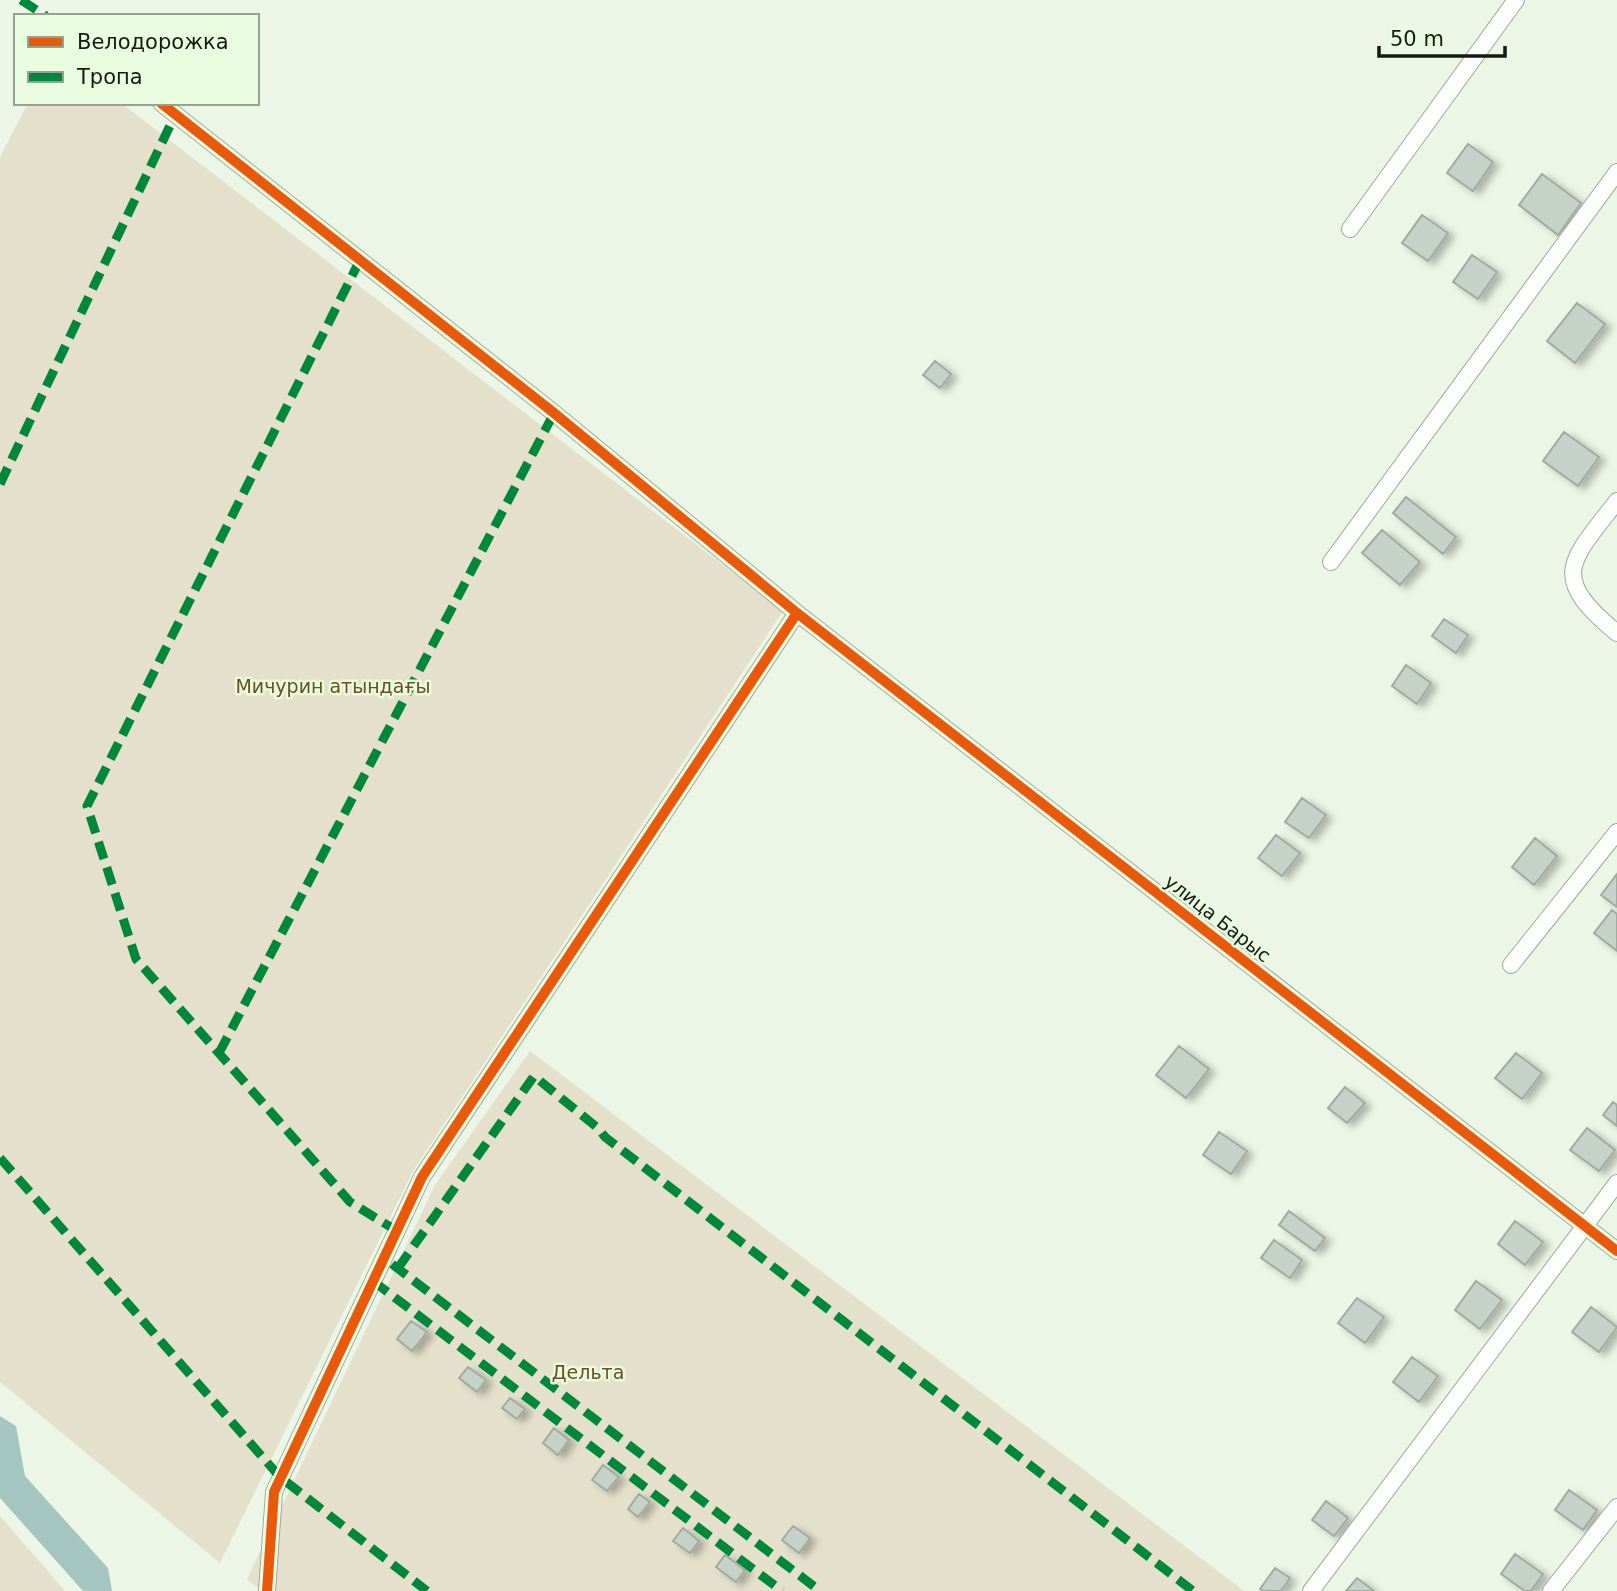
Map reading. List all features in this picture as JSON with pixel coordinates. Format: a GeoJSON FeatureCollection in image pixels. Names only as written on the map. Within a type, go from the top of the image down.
{"type":"FeatureCollection","features":[{"type":"Feature","properties":{"kind":"street"},"geometry":{"type":"LineString","coordinates":[[1350,229],[1517,0]]}},
{"type":"Feature","properties":{"kind":"street","name":"улица Барыс"},"geometry":{"type":"LineString","coordinates":[[164,105],[554,412],[797,613],[1617,1251]]}},
{"type":"Feature","properties":{"kind":"street"},"geometry":{"type":"LineString","coordinates":[[1331,562],[1617,172]]}},
{"type":"Feature","properties":{"kind":"street"},"geometry":{"type":"LineString","coordinates":[[1617,501],[1578,551],[1573,569],[1574,586],[1582,601],[1617,634]]}},
{"type":"Feature","properties":{"kind":"street"},"geometry":{"type":"LineString","coordinates":[[267,1591],[274,1492],[422,1177],[797,613]]}},
{"type":"Feature","properties":{"kind":"street"},"geometry":{"type":"LineString","coordinates":[[1511,965],[1617,832]]}},
{"type":"Feature","properties":{"kind":"street"},"geometry":{"type":"LineString","coordinates":[[1311,1591],[1617,1183]]}},
{"type":"Feature","properties":{"kind":"street"},"geometry":{"type":"LineString","coordinates":[[1551,1591],[1617,1507]]}},
{"type":"Feature","properties":{"kind":"green space","name":"Мичурин атындағы"},"geometry":{"type":"Polygon","coordinates":[[[27,105],[124,105],[783,611],[413,1171],[220,1563],[0,1382],[0,157],[27,105]]]}},
{"type":"Feature","properties":{"kind":"green space","name":"Дельта"},"geometry":{"type":"Polygon","coordinates":[[[530,1051],[1244,1591],[262,1591],[247,1579],[435,1185],[530,1051]]]}},
{"type":"Feature","properties":{"kind":"green space"},"geometry":{"type":"Polygon","coordinates":[[[0,1516],[65,1591],[0,1591],[0,1516]]]}},
{"type":"Feature","properties":{"kind":"water"},"geometry":{"type":"Polygon","coordinates":[[[0,1416],[16,1426],[25,1476],[108,1568],[112,1591],[83,1591],[0,1498],[0,1416]]]}},
{"type":"Feature","properties":{"kind":"building"},"geometry":{"type":"Polygon","coordinates":[[[1468,144],[1493,162],[1473,191],[1447,173],[1468,144]]]}},
{"type":"Feature","properties":{"kind":"building"},"geometry":{"type":"Polygon","coordinates":[[[1542,174],[1581,203],[1558,235],[1519,205],[1542,174]]]}},
{"type":"Feature","properties":{"kind":"building"},"geometry":{"type":"Polygon","coordinates":[[[1422,215],[1448,233],[1428,261],[1402,243],[1422,215]]]}},
{"type":"Feature","properties":{"kind":"building"},"geometry":{"type":"Polygon","coordinates":[[[1472,255],[1497,272],[1478,299],[1453,282],[1472,255]]]}},
{"type":"Feature","properties":{"kind":"building"},"geometry":{"type":"Polygon","coordinates":[[[1577,303],[1605,324],[1575,363],[1547,341],[1577,303]]]}},
{"type":"Feature","properties":{"kind":"building"},"geometry":{"type":"Polygon","coordinates":[[[935,361],[951,374],[940,388],[923,375],[935,361]]]}},
{"type":"Feature","properties":{"kind":"building"},"geometry":{"type":"Polygon","coordinates":[[[1564,432],[1599,457],[1578,486],[1543,461],[1564,432]]]}},
{"type":"Feature","properties":{"kind":"building"},"geometry":{"type":"Polygon","coordinates":[[[1406,497],[1456,537],[1443,554],[1393,513],[1406,497]]]}},
{"type":"Feature","properties":{"kind":"building"},"geometry":{"type":"Polygon","coordinates":[[[1382,530],[1420,562],[1400,585],[1362,553],[1382,530]]]}},
{"type":"Feature","properties":{"kind":"building"},"geometry":{"type":"Polygon","coordinates":[[[1444,619],[1468,635],[1456,653],[1432,636],[1444,619]]]}},
{"type":"Feature","properties":{"kind":"building"},"geometry":{"type":"Polygon","coordinates":[[[1406,665],[1431,683],[1417,704],[1392,686],[1406,665]]]}},
{"type":"Feature","properties":{"kind":"building"},"geometry":{"type":"Polygon","coordinates":[[[1302,798],[1326,815],[1309,838],[1285,822],[1302,798]]]}},
{"type":"Feature","properties":{"kind":"building"},"geometry":{"type":"Polygon","coordinates":[[[1276,835],[1300,853],[1282,876],[1258,858],[1276,835]]]}},
{"type":"Feature","properties":{"kind":"building"},"geometry":{"type":"Polygon","coordinates":[[[1535,838],[1557,856],[1534,885],[1512,867],[1535,838]]]}},
{"type":"Feature","properties":{"kind":"building"},"geometry":{"type":"Polygon","coordinates":[[[1617,874],[1617,907],[1601,895],[1617,874]]]}},
{"type":"Feature","properties":{"kind":"building"},"geometry":{"type":"Polygon","coordinates":[[[1612,910],[1617,914],[1617,951],[1594,933],[1612,910]]]}},
{"type":"Feature","properties":{"kind":"building"},"geometry":{"type":"Polygon","coordinates":[[[1179,1046],[1209,1069],[1186,1098],[1156,1075],[1179,1046]]]}},
{"type":"Feature","properties":{"kind":"building"},"geometry":{"type":"Polygon","coordinates":[[[1516,1053],[1542,1073],[1522,1099],[1495,1078],[1516,1053]]]}},
{"type":"Feature","properties":{"kind":"building"},"geometry":{"type":"Polygon","coordinates":[[[1345,1087],[1365,1103],[1347,1123],[1328,1108],[1345,1087]]]}},
{"type":"Feature","properties":{"kind":"building"},"geometry":{"type":"Polygon","coordinates":[[[1613,1102],[1617,1105],[1617,1126],[1603,1115],[1613,1102]]]}},
{"type":"Feature","properties":{"kind":"building"},"geometry":{"type":"Polygon","coordinates":[[[1587,1128],[1615,1150],[1599,1171],[1570,1150],[1587,1128]]]}},
{"type":"Feature","properties":{"kind":"building"},"geometry":{"type":"Polygon","coordinates":[[[1219,1132],[1247,1151],[1231,1174],[1203,1155],[1219,1132]]]}},
{"type":"Feature","properties":{"kind":"building"},"geometry":{"type":"Polygon","coordinates":[[[1289,1211],[1325,1238],[1315,1251],[1279,1225],[1289,1211]]]}},
{"type":"Feature","properties":{"kind":"building"},"geometry":{"type":"Polygon","coordinates":[[[1515,1221],[1543,1242],[1525,1265],[1498,1244],[1515,1221]]]}},
{"type":"Feature","properties":{"kind":"building"},"geometry":{"type":"Polygon","coordinates":[[[1274,1240],[1302,1260],[1290,1278],[1261,1258],[1274,1240]]]}},
{"type":"Feature","properties":{"kind":"building"},"geometry":{"type":"Polygon","coordinates":[[[1476,1281],[1502,1300],[1480,1329],[1455,1310],[1476,1281]]]}},
{"type":"Feature","properties":{"kind":"building"},"geometry":{"type":"Polygon","coordinates":[[[1357,1298],[1384,1317],[1365,1343],[1338,1323],[1357,1298]]]}},
{"type":"Feature","properties":{"kind":"building"},"geometry":{"type":"Polygon","coordinates":[[[1591,1307],[1617,1327],[1599,1352],[1572,1332],[1591,1307]]]}},
{"type":"Feature","properties":{"kind":"building"},"geometry":{"type":"Polygon","coordinates":[[[411,1321],[427,1332],[412,1351],[397,1339],[411,1321]]]}},
{"type":"Feature","properties":{"kind":"building"},"geometry":{"type":"Polygon","coordinates":[[[1412,1357],[1438,1376],[1419,1402],[1393,1382],[1412,1357]]]}},
{"type":"Feature","properties":{"kind":"building"},"geometry":{"type":"Polygon","coordinates":[[[468,1367],[486,1380],[477,1392],[459,1378],[468,1367]]]}},
{"type":"Feature","properties":{"kind":"building"},"geometry":{"type":"Polygon","coordinates":[[[510,1398],[525,1409],[517,1419],[502,1408],[510,1398]]]}},
{"type":"Feature","properties":{"kind":"building"},"geometry":{"type":"Polygon","coordinates":[[[554,1428],[569,1440],[558,1455],[543,1443],[554,1428]]]}},
{"type":"Feature","properties":{"kind":"building"},"geometry":{"type":"Polygon","coordinates":[[[603,1465],[619,1477],[607,1491],[592,1480],[603,1465]]]}},
{"type":"Feature","properties":{"kind":"building"},"geometry":{"type":"Polygon","coordinates":[[[1569,1490],[1597,1510],[1583,1530],[1555,1510],[1569,1490]]]}},
{"type":"Feature","properties":{"kind":"building"},"geometry":{"type":"Polygon","coordinates":[[[639,1494],[650,1502],[638,1517],[628,1509],[639,1494]]]}},
{"type":"Feature","properties":{"kind":"building"},"geometry":{"type":"Polygon","coordinates":[[[1326,1501],[1348,1518],[1334,1536],[1312,1520],[1326,1501]]]}},
{"type":"Feature","properties":{"kind":"building"},"geometry":{"type":"Polygon","coordinates":[[[793,1526],[810,1538],[799,1553],[782,1540],[793,1526]]]}},
{"type":"Feature","properties":{"kind":"building"},"geometry":{"type":"Polygon","coordinates":[[[683,1528],[699,1541],[690,1553],[673,1541],[683,1528]]]}},
{"type":"Feature","properties":{"kind":"building"},"geometry":{"type":"Polygon","coordinates":[[[1515,1554],[1543,1574],[1531,1591],[1525,1591],[1501,1574],[1515,1554]]]}},
{"type":"Feature","properties":{"kind":"building"},"geometry":{"type":"Polygon","coordinates":[[[725,1555],[745,1570],[736,1582],[716,1567],[725,1555]]]}},
{"type":"Feature","properties":{"kind":"building"},"geometry":{"type":"Polygon","coordinates":[[[1275,1568],[1290,1578],[1281,1591],[1263,1591],[1260,1589],[1275,1568]]]}},
{"type":"Feature","properties":{"kind":"building"},"geometry":{"type":"Polygon","coordinates":[[[1357,1578],[1374,1591],[1346,1591],[1357,1578]]]}},
{"type":"Feature","properties":{"kind":"marked path"},"geometry":{"type":"LineString","coordinates":[[21,0],[43,14]]}},
{"type":"Feature","properties":{"kind":"marked path"},"geometry":{"type":"LineString","coordinates":[[0,484],[175,115]]}},
{"type":"Feature","properties":{"kind":"marked path"},"geometry":{"type":"LineString","coordinates":[[360,260],[87,806],[136,959],[350,1202],[397,1231]]}},
{"type":"Feature","properties":{"kind":"marked path"},"geometry":{"type":"LineString","coordinates":[[219,1053],[554,413]]}},
{"type":"Feature","properties":{"kind":"marked path"},"geometry":{"type":"LineString","coordinates":[[398,1268],[534,1076],[599,1129],[605,1137],[1193,1591]]}},
{"type":"Feature","properties":{"kind":"marked path"},"geometry":{"type":"LineString","coordinates":[[0,1158],[280,1477],[427,1591]]}},
{"type":"Feature","properties":{"kind":"marked path"},"geometry":{"type":"LineString","coordinates":[[392,1264],[820,1591]]}},
{"type":"Feature","properties":{"kind":"marked path"},"geometry":{"type":"LineString","coordinates":[[373,1281],[782,1591]]}},
{"type":"Feature","properties":{"kind":"cycle path"},"geometry":{"type":"LineString","coordinates":[[164,105],[554,413],[797,613],[1617,1251]]}},
{"type":"Feature","properties":{"kind":"cycle path"},"geometry":{"type":"LineString","coordinates":[[267,1591],[274,1492],[422,1177],[797,613]]}}]}
